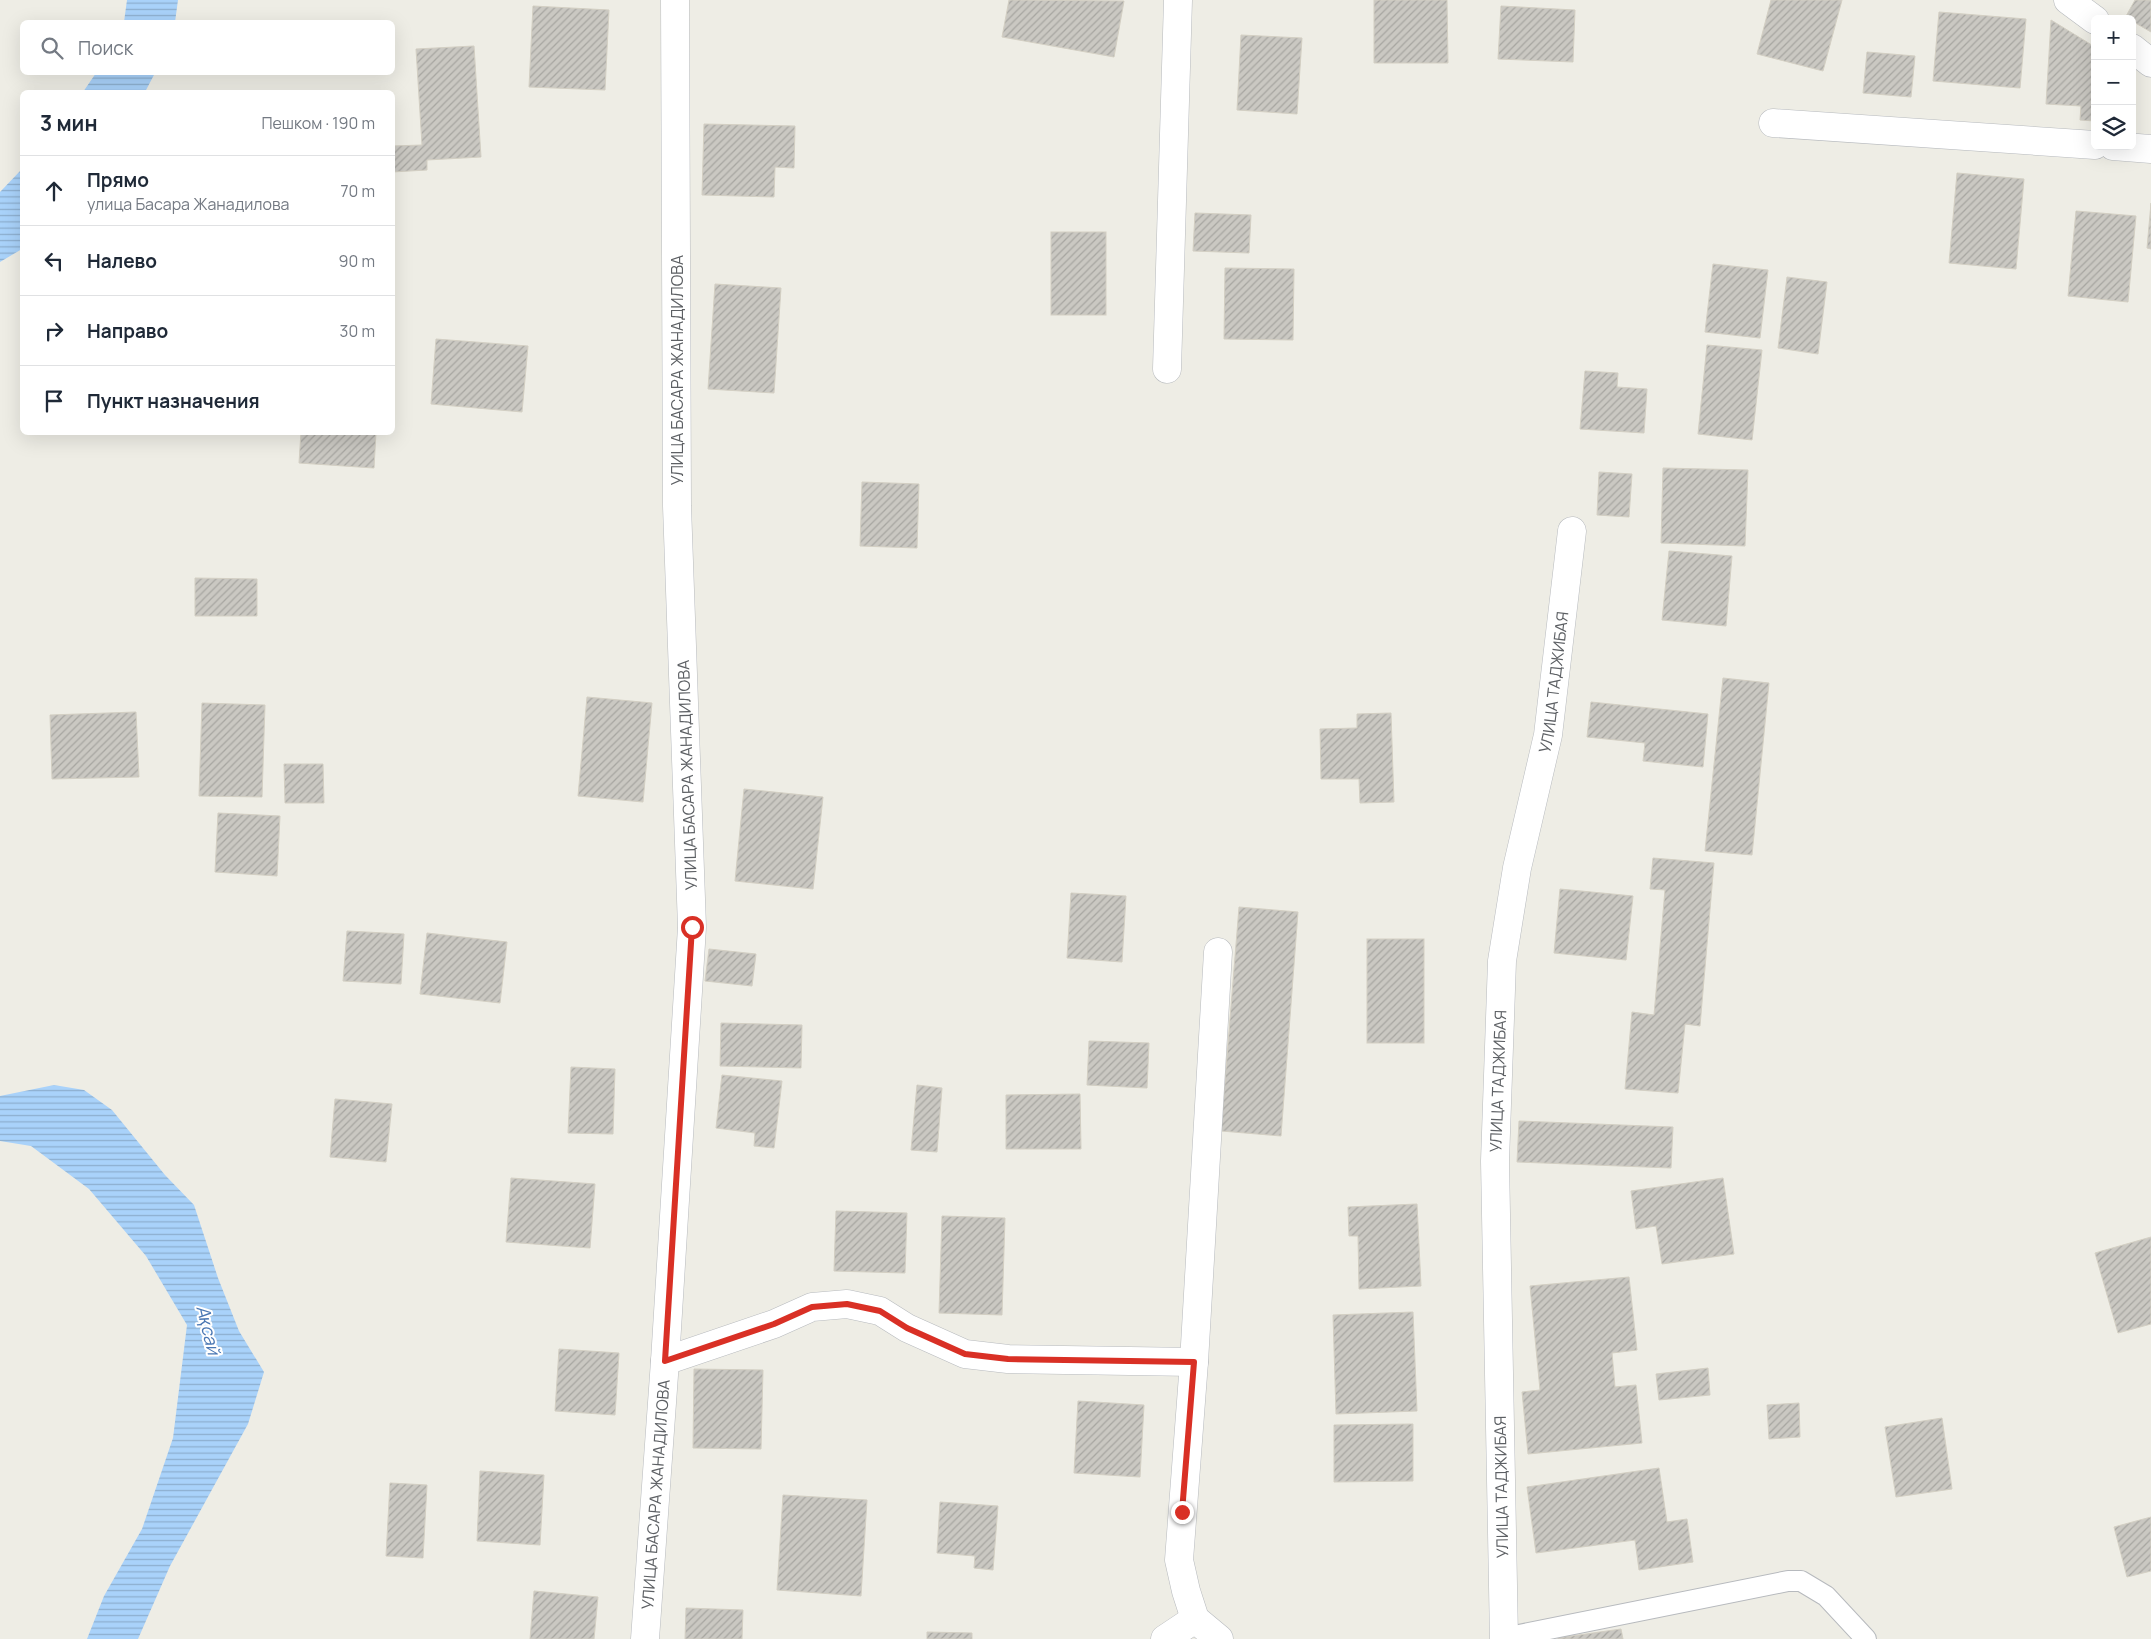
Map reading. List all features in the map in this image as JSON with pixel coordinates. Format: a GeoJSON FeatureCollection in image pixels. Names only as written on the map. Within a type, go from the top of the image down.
{"type":"FeatureCollection","features":[{"type":"Feature","properties":{"kind":"street","name":"УЛИЦА БАСАРА ЖАНАДИЛОВА"},"geometry":{"type":"LineString","coordinates":[[645,1639],[665,1361],[692,927],[677,506],[675,0]]}},
{"type":"Feature","properties":{"kind":"street"},"geometry":{"type":"LineString","coordinates":[[1167,369],[1178,0]]}},
{"type":"Feature","properties":{"kind":"street"},"geometry":{"type":"LineString","coordinates":[[2068,0],[2091,17]]}},
{"type":"Feature","properties":{"kind":"street"},"geometry":{"type":"LineString","coordinates":[[2136,51],[2151,63]]}},
{"type":"Feature","properties":{"kind":"street"},"geometry":{"type":"LineString","coordinates":[[1773,123],[2091,145]]}},
{"type":"Feature","properties":{"kind":"street"},"geometry":{"type":"LineString","coordinates":[[2136,148],[2151,149]]}},
{"type":"Feature","properties":{"kind":"street","name":"УЛИЦА ТАДЖИБАЯ"},"geometry":{"type":"LineString","coordinates":[[1504,1639],[1495,1161],[1502,961],[1517,868],[1548,735],[1572,531]]}},
{"type":"Feature","properties":{"kind":"street"},"geometry":{"type":"LineString","coordinates":[[1218,952],[1194,1362],[1179,1560],[1186,1592],[1195,1619],[1219,1639]]}},
{"type":"Feature","properties":{"kind":"street"},"geometry":{"type":"LineString","coordinates":[[665,1361],[774,1324],[812,1307],[847,1304],[880,1311],[907,1328],[965,1354],[1008,1359],[1194,1362]]}},
{"type":"Feature","properties":{"kind":"street"},"geometry":{"type":"LineString","coordinates":[[1165,1639],[1195,1619]]}},
{"type":"Feature","properties":{"kind":"lane"},"geometry":{"type":"LineString","coordinates":[[1504,1639],[1778,1583],[1802,1580],[1826,1596],[1866,1639]]}},
{"type":"Feature","properties":{"kind":"water"},"geometry":{"type":"Polygon","coordinates":[[[127,0],[178,0],[175,20],[124,20],[127,0]]]}},
{"type":"Feature","properties":{"kind":"water"},"geometry":{"type":"Polygon","coordinates":[[[95,75],[154,75],[146,90],[84,90],[95,75]]]}},
{"type":"Feature","properties":{"kind":"water"},"geometry":{"type":"Polygon","coordinates":[[[20,171],[20,250],[0,262],[0,192],[20,171]]]}},
{"type":"Feature","properties":{"kind":"water","name":"Ақсай"},"geometry":{"type":"Polygon","coordinates":[[[54,1085],[84,1090],[112,1110],[165,1175],[194,1205],[218,1278],[239,1331],[264,1372],[248,1424],[170,1566],[138,1639],[87,1639],[104,1596],[142,1529],[173,1438],[187,1325],[146,1256],[89,1189],[31,1146],[0,1141],[0,1096],[54,1085]]]}},
{"type":"Feature","properties":{"kind":"building"},"geometry":{"type":"Polygon","coordinates":[[[1009,0],[1124,1],[1114,57],[1002,37],[1009,0]]]}},
{"type":"Feature","properties":{"kind":"building"},"geometry":{"type":"Polygon","coordinates":[[[1374,0],[1447,0],[1448,63],[1374,63],[1374,0]]]}},
{"type":"Feature","properties":{"kind":"building"},"geometry":{"type":"Polygon","coordinates":[[[1771,0],[1842,0],[1823,71],[1757,54],[1771,0]]]}},
{"type":"Feature","properties":{"kind":"building"},"geometry":{"type":"Polygon","coordinates":[[[2135,0],[2151,0],[2151,32],[2136,23],[2136,15],[2127,15],[2135,0]]]}},
{"type":"Feature","properties":{"kind":"building"},"geometry":{"type":"Polygon","coordinates":[[[533,6],[609,10],[605,90],[529,87],[533,6]]]}},
{"type":"Feature","properties":{"kind":"building"},"geometry":{"type":"Polygon","coordinates":[[[1501,6],[1575,10],[1573,62],[1498,59],[1501,6]]]}},
{"type":"Feature","properties":{"kind":"building"},"geometry":{"type":"Polygon","coordinates":[[[1939,12],[2026,19],[2020,88],[1933,81],[1939,12]]]}},
{"type":"Feature","properties":{"kind":"building"},"geometry":{"type":"Polygon","coordinates":[[[2051,20],[2091,45],[2091,121],[2080,120],[2081,106],[2046,104],[2051,20]]]}},
{"type":"Feature","properties":{"kind":"building"},"geometry":{"type":"Polygon","coordinates":[[[1241,35],[1302,38],[1297,114],[1237,110],[1241,35]]]}},
{"type":"Feature","properties":{"kind":"building"},"geometry":{"type":"Polygon","coordinates":[[[474,46],[481,157],[427,160],[427,170],[395,172],[395,146],[422,145],[416,49],[474,46]]]}},
{"type":"Feature","properties":{"kind":"building"},"geometry":{"type":"Polygon","coordinates":[[[1867,52],[1915,56],[1911,97],[1863,93],[1867,52]]]}},
{"type":"Feature","properties":{"kind":"building"},"geometry":{"type":"Polygon","coordinates":[[[704,124],[795,126],[794,168],[775,167],[774,197],[702,195],[704,124]]]}},
{"type":"Feature","properties":{"kind":"building"},"geometry":{"type":"Polygon","coordinates":[[[1957,173],[2024,179],[2016,269],[1949,263],[1957,173]]]}},
{"type":"Feature","properties":{"kind":"building"},"geometry":{"type":"Polygon","coordinates":[[[2151,203],[2151,249],[2147,248],[2151,203]]]}},
{"type":"Feature","properties":{"kind":"building"},"geometry":{"type":"Polygon","coordinates":[[[2076,211],[2136,216],[2128,302],[2068,296],[2076,211]]]}},
{"type":"Feature","properties":{"kind":"building"},"geometry":{"type":"Polygon","coordinates":[[[1195,213],[1251,215],[1249,253],[1193,251],[1195,213]]]}},
{"type":"Feature","properties":{"kind":"building"},"geometry":{"type":"Polygon","coordinates":[[[1051,232],[1106,232],[1106,315],[1051,315],[1051,232]]]}},
{"type":"Feature","properties":{"kind":"building"},"geometry":{"type":"Polygon","coordinates":[[[1713,264],[1768,270],[1760,338],[1705,332],[1713,264]]]}},
{"type":"Feature","properties":{"kind":"building"},"geometry":{"type":"Polygon","coordinates":[[[1225,268],[1294,269],[1293,340],[1224,339],[1225,268]]]}},
{"type":"Feature","properties":{"kind":"building"},"geometry":{"type":"Polygon","coordinates":[[[1787,277],[1827,282],[1818,354],[1778,348],[1787,277]]]}},
{"type":"Feature","properties":{"kind":"building"},"geometry":{"type":"Polygon","coordinates":[[[715,284],[781,288],[774,393],[708,389],[715,284]]]}},
{"type":"Feature","properties":{"kind":"building"},"geometry":{"type":"Polygon","coordinates":[[[436,339],[528,346],[522,412],[431,404],[436,339]]]}},
{"type":"Feature","properties":{"kind":"building"},"geometry":{"type":"Polygon","coordinates":[[[1707,345],[1762,350],[1752,440],[1698,434],[1707,345]]]}},
{"type":"Feature","properties":{"kind":"building"},"geometry":{"type":"Polygon","coordinates":[[[1585,371],[1618,373],[1617,387],[1647,389],[1644,433],[1580,429],[1585,371]]]}},
{"type":"Feature","properties":{"kind":"building"},"geometry":{"type":"Polygon","coordinates":[[[301,435],[376,435],[374,468],[299,463],[301,435]]]}},
{"type":"Feature","properties":{"kind":"building"},"geometry":{"type":"Polygon","coordinates":[[[1663,468],[1748,470],[1745,546],[1661,543],[1663,468]]]}},
{"type":"Feature","properties":{"kind":"building"},"geometry":{"type":"Polygon","coordinates":[[[1599,472],[1632,474],[1629,517],[1597,515],[1599,472]]]}},
{"type":"Feature","properties":{"kind":"building"},"geometry":{"type":"Polygon","coordinates":[[[862,482],[919,484],[917,548],[860,546],[862,482]]]}},
{"type":"Feature","properties":{"kind":"building"},"geometry":{"type":"Polygon","coordinates":[[[1669,551],[1732,556],[1726,626],[1662,620],[1669,551]]]}},
{"type":"Feature","properties":{"kind":"building"},"geometry":{"type":"Polygon","coordinates":[[[195,578],[257,579],[257,616],[195,616],[195,578]]]}},
{"type":"Feature","properties":{"kind":"building"},"geometry":{"type":"Polygon","coordinates":[[[1723,678],[1769,683],[1752,855],[1705,851],[1723,678]]]}},
{"type":"Feature","properties":{"kind":"building"},"geometry":{"type":"Polygon","coordinates":[[[587,697],[652,703],[643,802],[578,796],[587,697]]]}},
{"type":"Feature","properties":{"kind":"building"},"geometry":{"type":"Polygon","coordinates":[[[1591,702],[1708,714],[1703,767],[1643,761],[1645,743],[1587,737],[1591,702]]]}},
{"type":"Feature","properties":{"kind":"building"},"geometry":{"type":"Polygon","coordinates":[[[202,703],[265,705],[262,797],[199,796],[202,703]]]}},
{"type":"Feature","properties":{"kind":"building"},"geometry":{"type":"Polygon","coordinates":[[[136,712],[139,777],[52,779],[50,715],[136,712]]]}},
{"type":"Feature","properties":{"kind":"building"},"geometry":{"type":"Polygon","coordinates":[[[1391,713],[1394,802],[1360,803],[1359,779],[1321,779],[1320,729],[1357,728],[1357,714],[1391,713]]]}},
{"type":"Feature","properties":{"kind":"building"},"geometry":{"type":"Polygon","coordinates":[[[284,764],[323,764],[324,803],[285,803],[284,764]]]}},
{"type":"Feature","properties":{"kind":"building"},"geometry":{"type":"Polygon","coordinates":[[[744,789],[823,797],[813,889],[735,881],[744,789]]]}},
{"type":"Feature","properties":{"kind":"building"},"geometry":{"type":"Polygon","coordinates":[[[218,813],[280,816],[277,876],[215,872],[218,813]]]}},
{"type":"Feature","properties":{"kind":"building"},"geometry":{"type":"Polygon","coordinates":[[[1653,858],[1714,863],[1700,1026],[1685,1024],[1678,1093],[1625,1089],[1632,1012],[1654,1015],[1665,890],[1650,889],[1653,858]]]}},
{"type":"Feature","properties":{"kind":"building"},"geometry":{"type":"Polygon","coordinates":[[[1560,889],[1633,896],[1626,960],[1554,953],[1560,889]]]}},
{"type":"Feature","properties":{"kind":"building"},"geometry":{"type":"Polygon","coordinates":[[[1071,893],[1126,896],[1122,962],[1067,958],[1071,893]]]}},
{"type":"Feature","properties":{"kind":"building"},"geometry":{"type":"Polygon","coordinates":[[[1239,907],[1298,912],[1281,1136],[1221,1131],[1239,907]]]}},
{"type":"Feature","properties":{"kind":"building"},"geometry":{"type":"Polygon","coordinates":[[[347,931],[404,934],[401,984],[343,981],[347,931]]]}},
{"type":"Feature","properties":{"kind":"building"},"geometry":{"type":"Polygon","coordinates":[[[427,933],[507,942],[500,1003],[420,994],[427,933]]]}},
{"type":"Feature","properties":{"kind":"building"},"geometry":{"type":"Polygon","coordinates":[[[1367,939],[1424,939],[1424,1043],[1367,1043],[1367,939]]]}},
{"type":"Feature","properties":{"kind":"building"},"geometry":{"type":"Polygon","coordinates":[[[709,949],[756,954],[752,986],[705,981],[709,949]]]}},
{"type":"Feature","properties":{"kind":"building"},"geometry":{"type":"Polygon","coordinates":[[[721,1023],[802,1025],[801,1068],[720,1066],[721,1023]]]}},
{"type":"Feature","properties":{"kind":"building"},"geometry":{"type":"Polygon","coordinates":[[[1089,1041],[1149,1043],[1147,1088],[1087,1085],[1089,1041]]]}},
{"type":"Feature","properties":{"kind":"building"},"geometry":{"type":"Polygon","coordinates":[[[571,1067],[615,1069],[613,1134],[568,1133],[571,1067]]]}},
{"type":"Feature","properties":{"kind":"building"},"geometry":{"type":"Polygon","coordinates":[[[722,1075],[782,1081],[774,1148],[754,1146],[755,1133],[716,1128],[722,1075]]]}},
{"type":"Feature","properties":{"kind":"building"},"geometry":{"type":"Polygon","coordinates":[[[917,1085],[942,1088],[937,1152],[911,1150],[917,1085]]]}},
{"type":"Feature","properties":{"kind":"building"},"geometry":{"type":"Polygon","coordinates":[[[1080,1094],[1081,1149],[1006,1149],[1006,1095],[1080,1094]]]}},
{"type":"Feature","properties":{"kind":"building"},"geometry":{"type":"Polygon","coordinates":[[[335,1099],[392,1104],[386,1162],[330,1157],[335,1099]]]}},
{"type":"Feature","properties":{"kind":"building"},"geometry":{"type":"Polygon","coordinates":[[[1519,1121],[1673,1127],[1671,1168],[1517,1162],[1519,1121]]]}},
{"type":"Feature","properties":{"kind":"building"},"geometry":{"type":"Polygon","coordinates":[[[511,1178],[595,1184],[590,1248],[506,1242],[511,1178]]]}},
{"type":"Feature","properties":{"kind":"building"},"geometry":{"type":"Polygon","coordinates":[[[1723,1178],[1734,1254],[1662,1264],[1656,1226],[1636,1229],[1631,1191],[1723,1178]]]}},
{"type":"Feature","properties":{"kind":"building"},"geometry":{"type":"Polygon","coordinates":[[[1417,1204],[1421,1286],[1359,1289],[1358,1236],[1349,1236],[1348,1207],[1417,1204]]]}},
{"type":"Feature","properties":{"kind":"building"},"geometry":{"type":"Polygon","coordinates":[[[836,1211],[907,1213],[905,1273],[834,1271],[836,1211]]]}},
{"type":"Feature","properties":{"kind":"building"},"geometry":{"type":"Polygon","coordinates":[[[942,1216],[1005,1218],[1002,1315],[939,1313],[942,1216]]]}},
{"type":"Feature","properties":{"kind":"building"},"geometry":{"type":"Polygon","coordinates":[[[2151,1237],[2151,1324],[2118,1333],[2095,1253],[2151,1237]]]}},
{"type":"Feature","properties":{"kind":"building"},"geometry":{"type":"Polygon","coordinates":[[[1629,1277],[1637,1350],[1612,1353],[1615,1387],[1636,1385],[1642,1443],[1528,1454],[1522,1392],[1540,1390],[1530,1286],[1629,1277]]]}},
{"type":"Feature","properties":{"kind":"building"},"geometry":{"type":"Polygon","coordinates":[[[1413,1312],[1417,1411],[1336,1414],[1333,1315],[1413,1312]]]}},
{"type":"Feature","properties":{"kind":"building"},"geometry":{"type":"Polygon","coordinates":[[[559,1349],[619,1353],[615,1415],[555,1411],[559,1349]]]}},
{"type":"Feature","properties":{"kind":"building"},"geometry":{"type":"Polygon","coordinates":[[[1708,1368],[1710,1395],[1659,1400],[1656,1374],[1708,1368]]]}},
{"type":"Feature","properties":{"kind":"building"},"geometry":{"type":"Polygon","coordinates":[[[694,1369],[763,1370],[761,1449],[693,1448],[694,1369]]]}},
{"type":"Feature","properties":{"kind":"building"},"geometry":{"type":"Polygon","coordinates":[[[1078,1401],[1144,1405],[1140,1477],[1074,1473],[1078,1401]]]}},
{"type":"Feature","properties":{"kind":"building"},"geometry":{"type":"Polygon","coordinates":[[[1799,1403],[1800,1437],[1769,1439],[1767,1405],[1799,1403]]]}},
{"type":"Feature","properties":{"kind":"building"},"geometry":{"type":"Polygon","coordinates":[[[1942,1418],[1952,1489],[1896,1497],[1885,1427],[1942,1418]]]}},
{"type":"Feature","properties":{"kind":"building"},"geometry":{"type":"Polygon","coordinates":[[[1413,1424],[1413,1481],[1334,1482],[1334,1425],[1413,1424]]]}},
{"type":"Feature","properties":{"kind":"building"},"geometry":{"type":"Polygon","coordinates":[[[1659,1468],[1667,1522],[1687,1519],[1693,1562],[1639,1570],[1635,1540],[1536,1553],[1527,1487],[1659,1468]]]}},
{"type":"Feature","properties":{"kind":"building"},"geometry":{"type":"Polygon","coordinates":[[[480,1471],[544,1475],[540,1545],[477,1541],[480,1471]]]}},
{"type":"Feature","properties":{"kind":"building"},"geometry":{"type":"Polygon","coordinates":[[[390,1483],[427,1485],[423,1558],[386,1556],[390,1483]]]}},
{"type":"Feature","properties":{"kind":"building"},"geometry":{"type":"Polygon","coordinates":[[[783,1495],[867,1500],[861,1596],[777,1590],[783,1495]]]}},
{"type":"Feature","properties":{"kind":"building"},"geometry":{"type":"Polygon","coordinates":[[[940,1502],[998,1506],[993,1570],[974,1568],[975,1556],[937,1553],[940,1502]]]}},
{"type":"Feature","properties":{"kind":"building"},"geometry":{"type":"Polygon","coordinates":[[[2151,1517],[2151,1571],[2127,1577],[2114,1527],[2151,1517]]]}},
{"type":"Feature","properties":{"kind":"building"},"geometry":{"type":"Polygon","coordinates":[[[534,1591],[598,1597],[594,1639],[530,1639],[534,1591]]]}},
{"type":"Feature","properties":{"kind":"building"},"geometry":{"type":"Polygon","coordinates":[[[686,1608],[743,1610],[742,1639],[685,1639],[686,1608]]]}},
{"type":"Feature","properties":{"kind":"building"},"geometry":{"type":"Polygon","coordinates":[[[1621,1629],[1623,1639],[1558,1639],[1558,1638],[1621,1629]]]}},
{"type":"Feature","properties":{"kind":"building"},"geometry":{"type":"Polygon","coordinates":[[[927,1632],[972,1633],[972,1639],[927,1639],[927,1632]]]}},
{"type":"Feature","properties":{"kind":"route"},"geometry":{"type":"LineString","coordinates":[[692,927],[665,1361],[774,1324],[812,1307],[847,1304],[880,1311],[907,1328],[965,1354],[1008,1359],[1194,1362],[1182,1512]]}}]}
